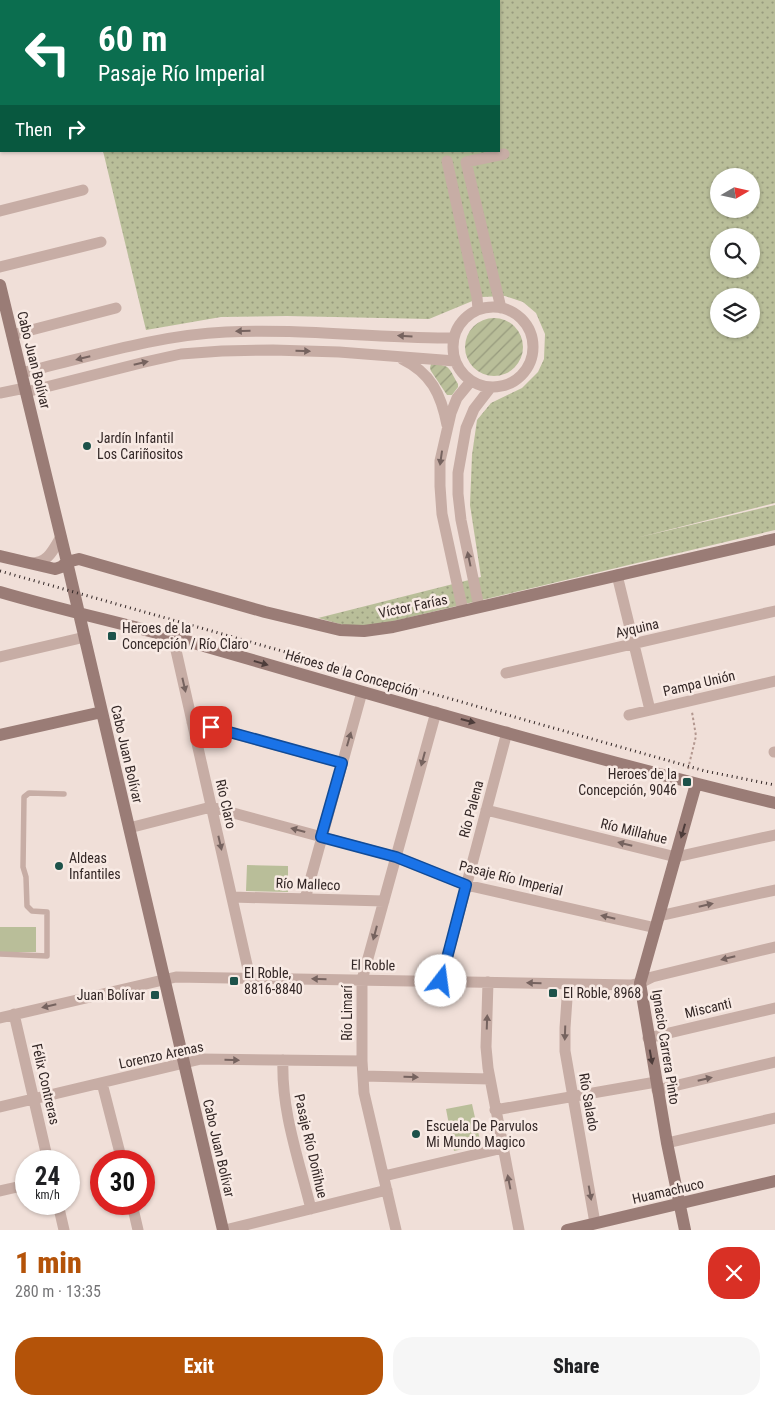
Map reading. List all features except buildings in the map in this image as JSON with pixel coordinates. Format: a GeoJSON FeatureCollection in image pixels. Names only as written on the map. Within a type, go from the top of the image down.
{"type":"FeatureCollection","features":[{"type":"Feature","properties":{"kind":"street"},"geometry":{"type":"LineString","coordinates":[[501,308],[466,162],[504,154]]}},
{"type":"Feature","properties":{"kind":"street"},"geometry":{"type":"LineString","coordinates":[[447,161],[477,296],[478,310]]}},
{"type":"Feature","properties":{"kind":"street"},"geometry":{"type":"LineString","coordinates":[[0,211],[83,190]]}},
{"type":"Feature","properties":{"kind":"street"},"geometry":{"type":"LineString","coordinates":[[0,267],[101,242]]}},
{"type":"Feature","properties":{"kind":"street","name":"Cabo Juan Bolívar"},"geometry":{"type":"LineString","coordinates":[[0,285],[61,537],[64,564],[85,637],[224,1230]]}},
{"type":"Feature","properties":{"kind":"street"},"geometry":{"type":"LineString","coordinates":[[485,307],[501,308],[509,310],[520,317],[528,327],[532,339],[532,352],[528,365],[520,376],[509,384],[492,387],[483,386],[471,381],[460,370],[455,361],[453,351],[454,338],[461,323],[467,316],[485,307]]}},
{"type":"Feature","properties":{"kind":"street"},"geometry":{"type":"LineString","coordinates":[[12,335],[116,308]]}},
{"type":"Feature","properties":{"kind":"street"},"geometry":{"type":"LineString","coordinates":[[21,373],[156,341],[224,332],[308,331],[454,338]]}},
{"type":"Feature","properties":{"kind":"street"},"geometry":{"type":"LineString","coordinates":[[0,393],[25,390],[181,354],[273,350],[455,361]]}},
{"type":"Feature","properties":{"kind":"street"},"geometry":{"type":"LineString","coordinates":[[398,357],[414,365],[428,377],[437,391],[444,409],[448,428]]}},
{"type":"Feature","properties":{"kind":"street"},"geometry":{"type":"LineString","coordinates":[[463,611],[442,514],[440,461],[457,398],[471,381]]}},
{"type":"Feature","properties":{"kind":"street"},"geometry":{"type":"LineString","coordinates":[[479,607],[464,533],[458,494],[458,473],[466,428],[474,409],[492,387]]}},
{"type":"Feature","properties":{"kind":"street"},"geometry":{"type":"LineString","coordinates":[[447,536],[464,533]]}},
{"type":"Feature","properties":{"kind":"street"},"geometry":{"type":"LineString","coordinates":[[32,564],[46,559],[61,537]]}},
{"type":"Feature","properties":{"kind":"street","name":"Víctor Farías"},"geometry":{"type":"LineString","coordinates":[[64,564],[79,559],[265,612],[340,630],[364,631],[393,627],[775,538]]}},
{"type":"Feature","properties":{"kind":"street"},"geometry":{"type":"LineString","coordinates":[[0,556],[55,569],[64,564]]}},
{"type":"Feature","properties":{"kind":"street"},"geometry":{"type":"LineString","coordinates":[[617,575],[650,710]]}},
{"type":"Feature","properties":{"kind":"street","name":"Héroes de la Concepción"},"geometry":{"type":"LineString","coordinates":[[0,592],[173,637],[507,732],[775,803]]}},
{"type":"Feature","properties":{"kind":"street","name":"Ayquina"},"geometry":{"type":"LineString","coordinates":[[506,673],[775,611]]}},
{"type":"Feature","properties":{"kind":"street"},"geometry":{"type":"LineString","coordinates":[[0,657],[85,637]]}},
{"type":"Feature","properties":{"kind":"street","name":"Río Claro"},"geometry":{"type":"LineString","coordinates":[[173,637],[250,978]]}},
{"type":"Feature","properties":{"kind":"street","name":"Pampa Unión"},"geometry":{"type":"LineString","coordinates":[[629,715],[775,681]]}},
{"type":"Feature","properties":{"kind":"street"},"geometry":{"type":"LineString","coordinates":[[305,899],[362,692]]}},
{"type":"Feature","properties":{"kind":"street"},"geometry":{"type":"LineString","coordinates":[[0,735],[102,712]]}},
{"type":"Feature","properties":{"kind":"street","name":"Río Limarí"},"geometry":{"type":"LineString","coordinates":[[396,1230],[364,1093],[362,1076],[362,980],[436,712]]}},
{"type":"Feature","properties":{"kind":"street"},"geometry":{"type":"LineString","coordinates":[[192,722],[342,763]]}},
{"type":"Feature","properties":{"kind":"street","name":"Río Palena"},"geometry":{"type":"LineString","coordinates":[[441,981],[507,732]]}},
{"type":"Feature","properties":{"kind":"street","name":"Ignacio Carrera Pinto"},"geometry":{"type":"LineString","coordinates":[[685,1230],[678,1204],[640,983],[676,857],[691,782]]}},
{"type":"Feature","properties":{"kind":"street","name":"Pasaje Río Imperial"},"geometry":{"type":"LineString","coordinates":[[129,828],[211,807],[396,857],[466,885],[657,922],[775,890]]}},
{"type":"Feature","properties":{"kind":"street","name":"Río Millahue"},"geometry":{"type":"LineString","coordinates":[[486,810],[676,857],[775,835]]}},
{"type":"Feature","properties":{"kind":"street","name":"Río Malleco"},"geometry":{"type":"LineString","coordinates":[[232,896],[384,901]]}},
{"type":"Feature","properties":{"kind":"street","name":"El Roble"},"geometry":{"type":"LineString","coordinates":[[0,1018],[164,979],[188,976],[630,985],[640,983],[652,977],[775,947]]}},
{"type":"Feature","properties":{"kind":"street"},"geometry":{"type":"LineString","coordinates":[[488,982],[486,1047],[495,1110],[519,1230]]}},
{"type":"Feature","properties":{"kind":"street","name":"Río Salado"},"geometry":{"type":"LineString","coordinates":[[568,984],[564,1038],[595,1224]]}},
{"type":"Feature","properties":{"kind":"street","name":"Miscanti"},"geometry":{"type":"LineString","coordinates":[[648,1038],[775,1008]]}},
{"type":"Feature","properties":{"kind":"street","name":"Félix Contreras"},"geometry":{"type":"LineString","coordinates":[[14,1014],[46,1150]]}},
{"type":"Feature","properties":{"kind":"street","name":"Lorenzo Arenas"},"geometry":{"type":"LineString","coordinates":[[0,1107],[202,1059],[362,1061]]}},
{"type":"Feature","properties":{"kind":"street","name":"Pasaje Río Doñihue"},"geometry":{"type":"LineString","coordinates":[[283,1060],[282,1081],[285,1103],[310,1209]]}},
{"type":"Feature","properties":{"kind":"street"},"geometry":{"type":"LineString","coordinates":[[495,1110],[573,1096],[657,1086],[775,1062]]}},
{"type":"Feature","properties":{"kind":"street"},"geometry":{"type":"LineString","coordinates":[[362,1076],[490,1079]]}},
{"type":"Feature","properties":{"kind":"street"},"geometry":{"type":"LineString","coordinates":[[102,1083],[119,1150]]}},
{"type":"Feature","properties":{"kind":"street"},"geometry":{"type":"LineString","coordinates":[[667,1143],[775,1118]]}},
{"type":"Feature","properties":{"kind":"street"},"geometry":{"type":"LineString","coordinates":[[384,1176],[503,1148]]}},
{"type":"Feature","properties":{"kind":"street","name":"Huamachuco"},"geometry":{"type":"LineString","coordinates":[[567,1230],[775,1181]]}},
{"type":"Feature","properties":{"kind":"street"},"geometry":{"type":"LineString","coordinates":[[0,1191],[15,1188]]}},
{"type":"Feature","properties":{"kind":"street"},"geometry":{"type":"LineString","coordinates":[[224,1230],[387,1190]]}},
{"type":"Feature","properties":{"kind":"street"},"geometry":{"type":"LineString","coordinates":[[61,1215],[64,1230]]}},
{"type":"Feature","properties":{"kind":"street"},"geometry":{"type":"LineString","coordinates":[[135,1215],[138,1230]]}},
{"type":"Feature","properties":{"kind":"lane"},"geometry":{"type":"LineString","coordinates":[[0,954],[47,956],[47,912],[32,912],[27,906],[26,877],[23,867],[24,798],[29,793],[64,794]]}},
{"type":"Feature","properties":{"kind":"path"},"geometry":{"type":"LineString","coordinates":[[691,701],[696,736],[691,782]]}},
{"type":"Feature","properties":{"kind":"green space"},"geometry":{"type":"Polygon","coordinates":[[[500,0],[775,0],[775,503],[636,538],[775,505],[775,530],[377,625],[351,627],[318,618],[481,577],[470,505],[472,455],[477,420],[491,403],[522,388],[538,372],[544,359],[545,334],[536,313],[523,302],[505,296],[482,297],[429,319],[287,316],[221,317],[146,330],[103,152],[500,152],[500,0]]]}},
{"type":"Feature","properties":{"kind":"green space"},"geometry":{"type":"Polygon","coordinates":[[[488,318],[500,318],[515,326],[523,341],[523,353],[515,368],[500,376],[488,376],[473,368],[465,353],[465,341],[473,326],[488,318]]]}},
{"type":"Feature","properties":{"kind":"green space"},"geometry":{"type":"Polygon","coordinates":[[[431,364],[446,366],[450,370],[458,384],[452,395],[447,395],[431,371],[431,364]]]}},
{"type":"Feature","properties":{"kind":"green space"},"geometry":{"type":"Polygon","coordinates":[[[247,865],[288,866],[288,892],[246,891],[247,865]]]}},
{"type":"Feature","properties":{"kind":"green space"},"geometry":{"type":"Polygon","coordinates":[[[0,927],[36,927],[36,952],[0,952],[0,927]]]}},
{"type":"Feature","properties":{"kind":"green space"},"geometry":{"type":"Polygon","coordinates":[[[472,1104],[481,1145],[454,1151],[446,1109],[472,1104]]]}},
{"type":"Feature","properties":{"kind":"railway"},"geometry":{"type":"LineString","coordinates":[[0,571],[705,771],[775,785]]}},
{"type":"Feature","properties":{"kind":"place","name":"Jardín Infantil Los Cariñositos"},"geometry":{"type":"Point","coordinates":[87,446]}},
{"type":"Feature","properties":{"kind":"place","name":"Heroes de la Concepción / Río Claro"},"geometry":{"type":"Point","coordinates":[112,636]}},
{"type":"Feature","properties":{"kind":"place","name":"Heroes de la Concepción, 9046"},"geometry":{"type":"Point","coordinates":[687,782]}},
{"type":"Feature","properties":{"kind":"place","name":"Aldeas Infantiles"},"geometry":{"type":"Point","coordinates":[59,866]}},
{"type":"Feature","properties":{"kind":"place","name":"El Roble, 8816-8840"},"geometry":{"type":"Point","coordinates":[234,981]}},
{"type":"Feature","properties":{"kind":"place","name":"El Roble, 8968"},"geometry":{"type":"Point","coordinates":[553,993]}},
{"type":"Feature","properties":{"kind":"place","name":"Juan Bolívar"},"geometry":{"type":"Point","coordinates":[155,995]}},
{"type":"Feature","properties":{"kind":"place","name":"Escuela De Parvulos Mi Mundo Magico"},"geometry":{"type":"Point","coordinates":[416,1134]}},
{"type":"Feature","properties":{"kind":"route"},"geometry":{"type":"LineString","coordinates":[[211,727],[342,763],[321,837],[396,857],[466,885],[441,981]]}}]}
